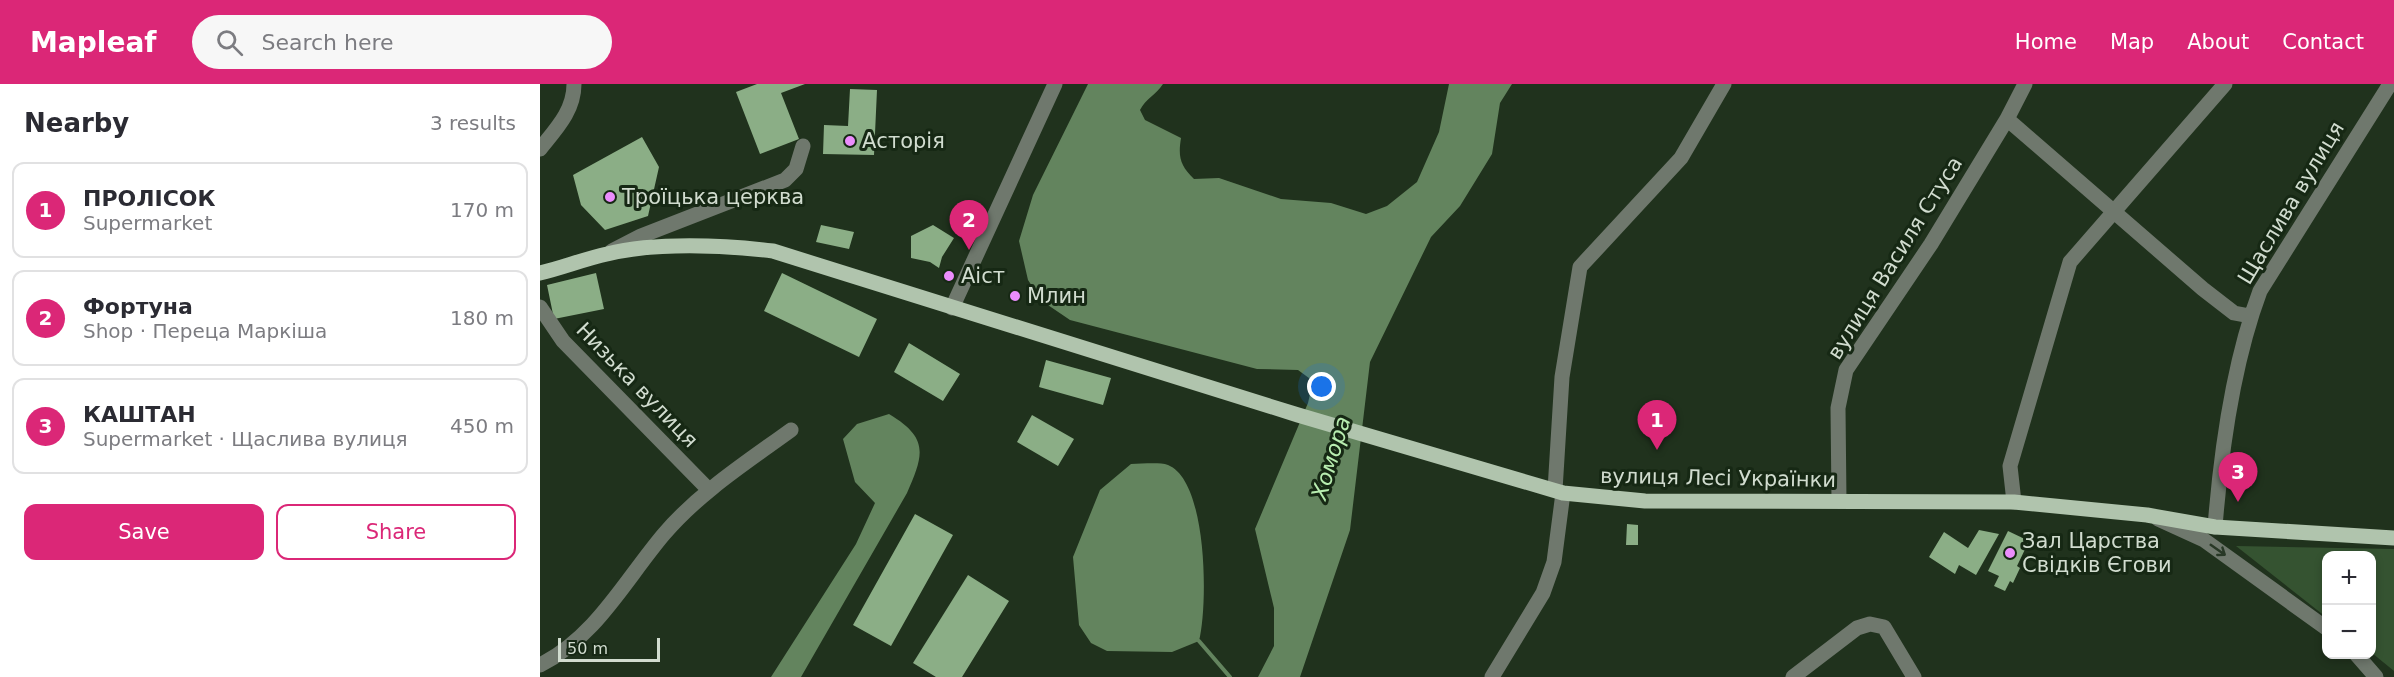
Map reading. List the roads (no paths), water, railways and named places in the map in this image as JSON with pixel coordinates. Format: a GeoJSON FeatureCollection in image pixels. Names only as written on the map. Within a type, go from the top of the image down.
{"type":"FeatureCollection","features":[{"type":"Feature","properties":{"kind":"main road","name":"вулиця Лесі Українки"},"geometry":{"type":"LineString","coordinates":[[540,273],[608,253],[731,246],[773,251],[1298,415],[1559,491],[1645,501],[2014,502],[2147,514],[2215,527],[2394,538]]}},
{"type":"Feature","properties":{"kind":"street"},"geometry":{"type":"LineString","coordinates":[[540,150],[564,118],[574,99],[574,84]]}},
{"type":"Feature","properties":{"kind":"street"},"geometry":{"type":"LineString","coordinates":[[952,308],[1055,84]]}},
{"type":"Feature","properties":{"kind":"street"},"geometry":{"type":"LineString","coordinates":[[1492,677],[1544,593],[1556,553],[1562,377],[1580,267],[1681,158],[1724,84]]}},
{"type":"Feature","properties":{"kind":"street","name":"вулиця Василя Стуса"},"geometry":{"type":"LineString","coordinates":[[1839,501],[1838,408],[1846,370],[1931,244],[2007,119],[2025,84]]}},
{"type":"Feature","properties":{"kind":"street"},"geometry":{"type":"LineString","coordinates":[[2014,502],[2010,466],[2070,262],[2225,84]]}},
{"type":"Feature","properties":{"kind":"street","name":"Щаслива вулиця"},"geometry":{"type":"LineString","coordinates":[[2215,527],[2220,459],[2250,316],[2260,291],[2283,252],[2390,84]]}},
{"type":"Feature","properties":{"kind":"street"},"geometry":{"type":"LineString","coordinates":[[2007,119],[2234,313],[2247,334]]}},
{"type":"Feature","properties":{"kind":"street","name":"вулиця Лесі Українки"},"geometry":{"type":"LineString","coordinates":[[608,253],[641,236],[785,180],[796,169],[803,146]]}},
{"type":"Feature","properties":{"kind":"street","name":"Низька вулиця"},"geometry":{"type":"LineString","coordinates":[[540,307],[563,341],[708,489]]}},
{"type":"Feature","properties":{"kind":"street"},"geometry":{"type":"LineString","coordinates":[[2234,313],[2250,316]]}},
{"type":"Feature","properties":{"kind":"street"},"geometry":{"type":"LineString","coordinates":[[540,666],[579,640],[615,599],[664,533],[708,489],[791,430]]}},
{"type":"Feature","properties":{"kind":"street"},"geometry":{"type":"LineString","coordinates":[[2147,514],[2204,540],[2322,625]]}},
{"type":"Feature","properties":{"kind":"street"},"geometry":{"type":"LineString","coordinates":[[1793,677],[1857,628],[1870,624],[1884,627],[1914,677]]}},
{"type":"Feature","properties":{"kind":"street"},"geometry":{"type":"LineString","coordinates":[[2360,659],[2376,677]]}},
{"type":"Feature","properties":{"kind":"water","name":"Хомора"},"geometry":{"type":"Polygon","coordinates":[[[1088,84],[1163,84],[1140,110],[1145,120],[1181,138],[1181,160],[1194,179],[1219,178],[1281,199],[1331,203],[1366,214],[1387,206],[1417,182],[1439,132],[1449,84],[1512,84],[1500,103],[1492,154],[1460,206],[1431,237],[1370,362],[1350,530],[1300,677],[1258,677],[1274,646],[1274,608],[1255,529],[1308,403],[1313,381],[1298,370],[1257,369],[1070,320],[1042,301],[1028,280],[1019,241],[1033,195],[1088,84]]]}},
{"type":"Feature","properties":{"kind":"water"},"geometry":{"type":"Polygon","coordinates":[[[889,414],[911,431],[917,439],[919,457],[917,468],[907,493],[801,677],[771,677],[856,544],[875,503],[855,482],[843,439],[857,424],[889,414]]]}},
{"type":"Feature","properties":{"kind":"water"},"geometry":{"type":"Polygon","coordinates":[[[1131,464],[1168,465],[1181,476],[1191,494],[1198,518],[1204,574],[1204,601],[1199,641],[1172,652],[1107,651],[1091,643],[1079,625],[1073,557],[1100,490],[1131,464]]]}},
{"type":"Feature","properties":{"kind":"waterway"},"geometry":{"type":"LineString","coordinates":[[1199,641],[1230,677]]}},
{"type":"Feature","properties":{"kind":"place","name":"Асторія"},"geometry":{"type":"Point","coordinates":[850,141]}},
{"type":"Feature","properties":{"kind":"place","name":"Троїцька церква"},"geometry":{"type":"Point","coordinates":[610,197]}},
{"type":"Feature","properties":{"kind":"place","name":"Фортуна"},"geometry":{"type":"Point","coordinates":[969,250]}},
{"type":"Feature","properties":{"kind":"place","name":"Аіст"},"geometry":{"type":"Point","coordinates":[949,276]}},
{"type":"Feature","properties":{"kind":"place","name":"Млин"},"geometry":{"type":"Point","coordinates":[1015,296]}},
{"type":"Feature","properties":{"kind":"place","name":"ПРОЛІСОК"},"geometry":{"type":"Point","coordinates":[1657,450]}},
{"type":"Feature","properties":{"kind":"place","name":"КАШТАН"},"geometry":{"type":"Point","coordinates":[2238,502]}},
{"type":"Feature","properties":{"kind":"place","name":"Зал Царства Свідків Єгови"},"geometry":{"type":"Point","coordinates":[2010,553]}}]}
